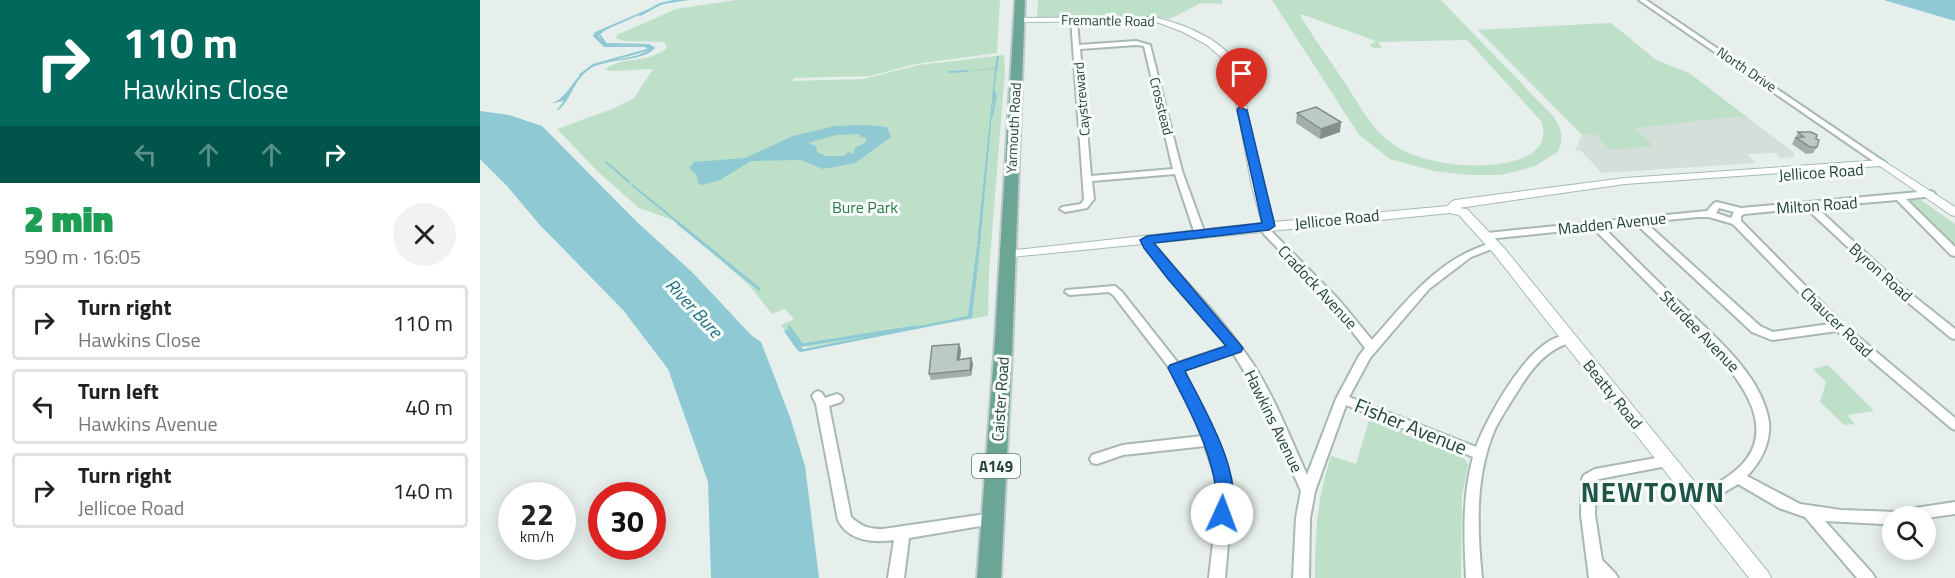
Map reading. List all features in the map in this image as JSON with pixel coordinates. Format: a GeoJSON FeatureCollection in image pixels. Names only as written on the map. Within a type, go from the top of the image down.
{"type":"FeatureCollection","features":[{"type":"Feature","properties":{"kind":"main road","name":"Yarmouth Road"},"geometry":{"type":"LineString","coordinates":[[1007,255],[1020,0]]}},
{"type":"Feature","properties":{"kind":"main road","name":"Caister Road"},"geometry":{"type":"LineString","coordinates":[[989,578],[1007,255]]}},
{"type":"Feature","properties":{"kind":"street","name":"North Drive"},"geometry":{"type":"LineString","coordinates":[[1642,0],[1765,81],[1850,143],[1852,147],[1955,212]]}},
{"type":"Feature","properties":{"kind":"street","name":"Caystreward"},"geometry":{"type":"LineString","coordinates":[[1065,209],[1078,208],[1089,203],[1074,19]]}},
{"type":"Feature","properties":{"kind":"street","name":"Fremantle Road"},"geometry":{"type":"LineString","coordinates":[[1018,20],[1161,21],[1221,49],[1229,56],[1233,64],[1267,226]]}},
{"type":"Feature","properties":{"kind":"street","name":"Crosstead"},"geometry":{"type":"LineString","coordinates":[[1076,48],[1136,43],[1147,45],[1178,171],[1200,234]]}},
{"type":"Feature","properties":{"kind":"street","name":"Jellicoe Road"},"geometry":{"type":"LineString","coordinates":[[1007,255],[1267,226],[1461,209],[1646,181],[1882,165]]}},
{"type":"Feature","properties":{"kind":"street"},"geometry":{"type":"LineString","coordinates":[[1087,179],[1178,171]]}},
{"type":"Feature","properties":{"kind":"street","name":"North Drive"},"geometry":{"type":"LineString","coordinates":[[1926,194],[1955,218]]}},
{"type":"Feature","properties":{"kind":"street","name":"Milton Road"},"geometry":{"type":"LineString","coordinates":[[1738,216],[1926,194]]}},
{"type":"Feature","properties":{"kind":"street"},"geometry":{"type":"LineString","coordinates":[[1899,197],[1955,253]]}},
{"type":"Feature","properties":{"kind":"street","name":"Byron Road"},"geometry":{"type":"LineString","coordinates":[[1809,206],[1902,291],[1955,335]]}},
{"type":"Feature","properties":{"kind":"street","name":"Beatty Road"},"geometry":{"type":"LineString","coordinates":[[1461,209],[1490,241],[1761,578]]}},
{"type":"Feature","properties":{"kind":"street","name":"Madden Avenue"},"geometry":{"type":"LineString","coordinates":[[1301,578],[1303,518],[1308,491],[1342,399],[1371,347],[1425,287],[1467,255],[1490,241],[1595,224],[1710,214],[1738,216]]}},
{"type":"Feature","properties":{"kind":"street","name":"Chaucer Road"},"geometry":{"type":"LineString","coordinates":[[1738,216],[1839,327],[1955,425]]}},
{"type":"Feature","properties":{"kind":"street"},"geometry":{"type":"LineString","coordinates":[[1637,220],[1762,333],[1772,336],[1839,327]]}},
{"type":"Feature","properties":{"kind":"street","name":"Sturdee Avenue"},"geometry":{"type":"LineString","coordinates":[[1595,224],[1730,360],[1748,384],[1760,409],[1762,433],[1760,451],[1738,477],[1713,491],[1696,496]]}},
{"type":"Feature","properties":{"kind":"street","name":"Cradock Avenue"},"geometry":{"type":"LineString","coordinates":[[1267,226],[1290,257],[1335,302],[1371,347]]}},
{"type":"Feature","properties":{"kind":"street","name":"Hawkins Avenue"},"geometry":{"type":"LineString","coordinates":[[1147,240],[1148,245],[1173,276],[1236,348],[1264,394],[1308,491]]}},
{"type":"Feature","properties":{"kind":"street"},"geometry":{"type":"LineString","coordinates":[[1070,292],[1111,288],[1140,320],[1176,368],[1203,422],[1223,478],[1225,498],[1218,578]]}},
{"type":"Feature","properties":{"kind":"street"},"geometry":{"type":"LineString","coordinates":[[1474,578],[1473,497],[1480,454],[1489,428],[1525,370],[1553,343],[1568,339]]}},
{"type":"Feature","properties":{"kind":"street"},"geometry":{"type":"LineString","coordinates":[[1176,368],[1236,348]]}},
{"type":"Feature","properties":{"kind":"street"},"geometry":{"type":"LineString","coordinates":[[837,399],[820,400],[845,520],[856,532],[868,536],[902,533],[993,519]]}},
{"type":"Feature","properties":{"kind":"street","name":"Fisher Avenue"},"geometry":{"type":"LineString","coordinates":[[1342,399],[1480,454]]}},
{"type":"Feature","properties":{"kind":"street"},"geometry":{"type":"LineString","coordinates":[[1097,459],[1123,450],[1209,440]]}},
{"type":"Feature","properties":{"kind":"street"},"geometry":{"type":"LineString","coordinates":[[1610,578],[1597,572],[1588,515],[1589,479],[1595,474],[1667,461]]}},
{"type":"Feature","properties":{"kind":"street"},"geometry":{"type":"LineString","coordinates":[[1738,477],[1792,508],[1810,514],[1864,519],[1882,518]]}},
{"type":"Feature","properties":{"kind":"street"},"geometry":{"type":"LineString","coordinates":[[1936,511],[1955,508]]}},
{"type":"Feature","properties":{"kind":"street"},"geometry":{"type":"LineString","coordinates":[[1810,514],[1867,578]]}},
{"type":"Feature","properties":{"kind":"street"},"geometry":{"type":"LineString","coordinates":[[897,578],[902,533]]}},
{"type":"Feature","properties":{"kind":"shaded area"},"geometry":{"type":"Polygon","coordinates":[[[1611,23],[1656,60],[1689,73],[1794,153],[1794,157],[1781,158],[1775,153],[1747,154],[1756,163],[1602,173],[1581,151],[1575,151],[1582,134],[1478,30],[1611,23]]]}},
{"type":"Feature","properties":{"kind":"green space","name":"Bure Park"},"geometry":{"type":"Polygon","coordinates":[[[736,0],[1000,0],[997,53],[915,64],[870,76],[794,78],[792,81],[863,79],[919,65],[1004,55],[1005,71],[989,271],[988,316],[841,342],[808,347],[794,346],[781,325],[794,319],[785,309],[772,314],[749,285],[688,232],[672,220],[639,208],[598,172],[557,129],[615,108],[634,98],[653,69],[609,71],[605,69],[620,62],[651,56],[667,48],[664,42],[624,41],[616,38],[617,35],[676,9],[736,0]]]}},
{"type":"Feature","properties":{"kind":"green space"},"geometry":{"type":"Polygon","coordinates":[[[1038,0],[1222,0],[1222,4],[1201,3],[1170,19],[1152,16],[1037,17],[1038,0]]]}},
{"type":"Feature","properties":{"kind":"green space"},"geometry":{"type":"Polygon","coordinates":[[[1272,0],[1441,0],[1553,116],[1560,129],[1561,142],[1558,152],[1535,166],[1501,175],[1468,175],[1434,171],[1390,159],[1359,135],[1272,0]],[[1300,15],[1366,116],[1386,139],[1400,149],[1436,161],[1479,165],[1512,161],[1527,156],[1538,148],[1543,136],[1541,121],[1467,40],[1378,42],[1382,48],[1373,48],[1370,45],[1376,41],[1300,15]]]}},
{"type":"Feature","properties":{"kind":"green space"},"geometry":{"type":"Polygon","coordinates":[[[1611,23],[1656,60],[1689,73],[1747,117],[1635,128],[1654,146],[1610,150],[1595,134],[1582,135],[1478,30],[1611,23]]]}},
{"type":"Feature","properties":{"kind":"green space"},"geometry":{"type":"Polygon","coordinates":[[[1909,200],[1921,200],[1955,224],[1955,246],[1909,200]]]}},
{"type":"Feature","properties":{"kind":"green space"},"geometry":{"type":"Polygon","coordinates":[[[1828,365],[1874,411],[1847,415],[1855,424],[1844,425],[1820,402],[1826,382],[1813,369],[1828,365]]]}},
{"type":"Feature","properties":{"kind":"green space"},"geometry":{"type":"Polygon","coordinates":[[[1370,417],[1407,432],[1406,435],[1410,437],[1412,434],[1462,455],[1468,464],[1462,497],[1461,578],[1315,578],[1318,516],[1331,456],[1356,464],[1370,417]]]}},
{"type":"Feature","properties":{"kind":"water"},"geometry":{"type":"Polygon","coordinates":[[[677,0],[689,0],[663,4],[677,0]]]}},
{"type":"Feature","properties":{"kind":"water"},"geometry":{"type":"Polygon","coordinates":[[[1884,0],[1955,0],[1955,21],[1884,0]]]}},
{"type":"Feature","properties":{"kind":"water"},"geometry":{"type":"Polygon","coordinates":[[[663,4],[599,33],[598,36],[608,45],[650,46],[654,49],[641,56],[591,68],[579,79],[565,103],[556,111],[564,101],[552,103],[563,96],[579,76],[589,68],[604,62],[636,56],[649,50],[645,47],[604,47],[593,36],[595,32],[663,4]]]}},
{"type":"Feature","properties":{"kind":"water"},"geometry":{"type":"Polygon","coordinates":[[[997,56],[999,56],[994,92],[996,98],[993,102],[980,245],[977,245],[995,69],[963,71],[995,68],[997,56]]]}},
{"type":"Feature","properties":{"kind":"water","name":"River Bure"},"geometry":{"type":"Polygon","coordinates":[[[480,111],[509,115],[542,126],[638,223],[692,272],[751,335],[761,342],[790,417],[805,466],[819,578],[711,578],[708,482],[668,369],[623,310],[539,224],[507,186],[480,159],[480,111]]]}},
{"type":"Feature","properties":{"kind":"water"},"geometry":{"type":"Polygon","coordinates":[[[835,126],[887,127],[891,137],[855,163],[823,169],[801,160],[751,161],[720,180],[702,185],[698,183],[696,174],[689,168],[694,162],[745,158],[793,136],[835,126]],[[860,134],[836,135],[808,143],[816,146],[817,152],[825,156],[844,156],[848,152],[853,154],[855,148],[865,143],[867,138],[860,137],[860,134]]]}},
{"type":"Feature","properties":{"kind":"water"},"geometry":{"type":"Polygon","coordinates":[[[977,246],[980,246],[972,318],[801,352],[784,331],[788,329],[803,349],[968,316],[977,246]]]}},
{"type":"Feature","properties":{"kind":"building"},"geometry":{"type":"Polygon","coordinates":[[[1316,107],[1341,122],[1321,129],[1297,113],[1316,107]]]}},
{"type":"Feature","properties":{"kind":"building"},"geometry":{"type":"Polygon","coordinates":[[[1798,132],[1811,132],[1817,135],[1816,139],[1819,140],[1817,147],[1810,147],[1796,138],[1804,137],[1798,132]]]}},
{"type":"Feature","properties":{"kind":"building"},"geometry":{"type":"Polygon","coordinates":[[[959,344],[957,360],[971,358],[970,370],[929,374],[932,346],[959,344]]]}},
{"type":"Feature","properties":{"kind":"waterway"},"geometry":{"type":"LineString","coordinates":[[640,15],[660,4],[677,0]]}},
{"type":"Feature","properties":{"kind":"waterway"},"geometry":{"type":"LineString","coordinates":[[580,75],[593,65],[654,48],[649,45],[606,44],[599,34],[604,30]]}},
{"type":"Feature","properties":{"kind":"waterway"},"geometry":{"type":"LineString","coordinates":[[950,72],[968,71]]}},
{"type":"Feature","properties":{"kind":"waterway"},"geometry":{"type":"LineString","coordinates":[[992,116],[996,96],[994,91]]}},
{"type":"Feature","properties":{"kind":"waterway"},"geometry":{"type":"LineString","coordinates":[[606,162],[629,182]]}},
{"type":"Feature","properties":{"kind":"waterway"},"geometry":{"type":"LineString","coordinates":[[632,185],[680,224]]}},
{"type":"Feature","properties":{"kind":"waterway"},"geometry":{"type":"LineString","coordinates":[[678,223],[759,289]]}},
{"type":"Feature","properties":{"kind":"waterway"},"geometry":{"type":"LineString","coordinates":[[789,327],[802,345],[915,327]]}},
{"type":"Feature","properties":{"kind":"district","name":"NEWTOWN"},"geometry":{"type":"Point","coordinates":[1653,491]}},
{"type":"Feature","properties":{"kind":"route"},"geometry":{"type":"LineString","coordinates":[[1222,514],[1225,498],[1223,478],[1203,422],[1176,368],[1236,348],[1173,276],[1148,245],[1147,240],[1269,226],[1258,187],[1242,110]]}}]}
